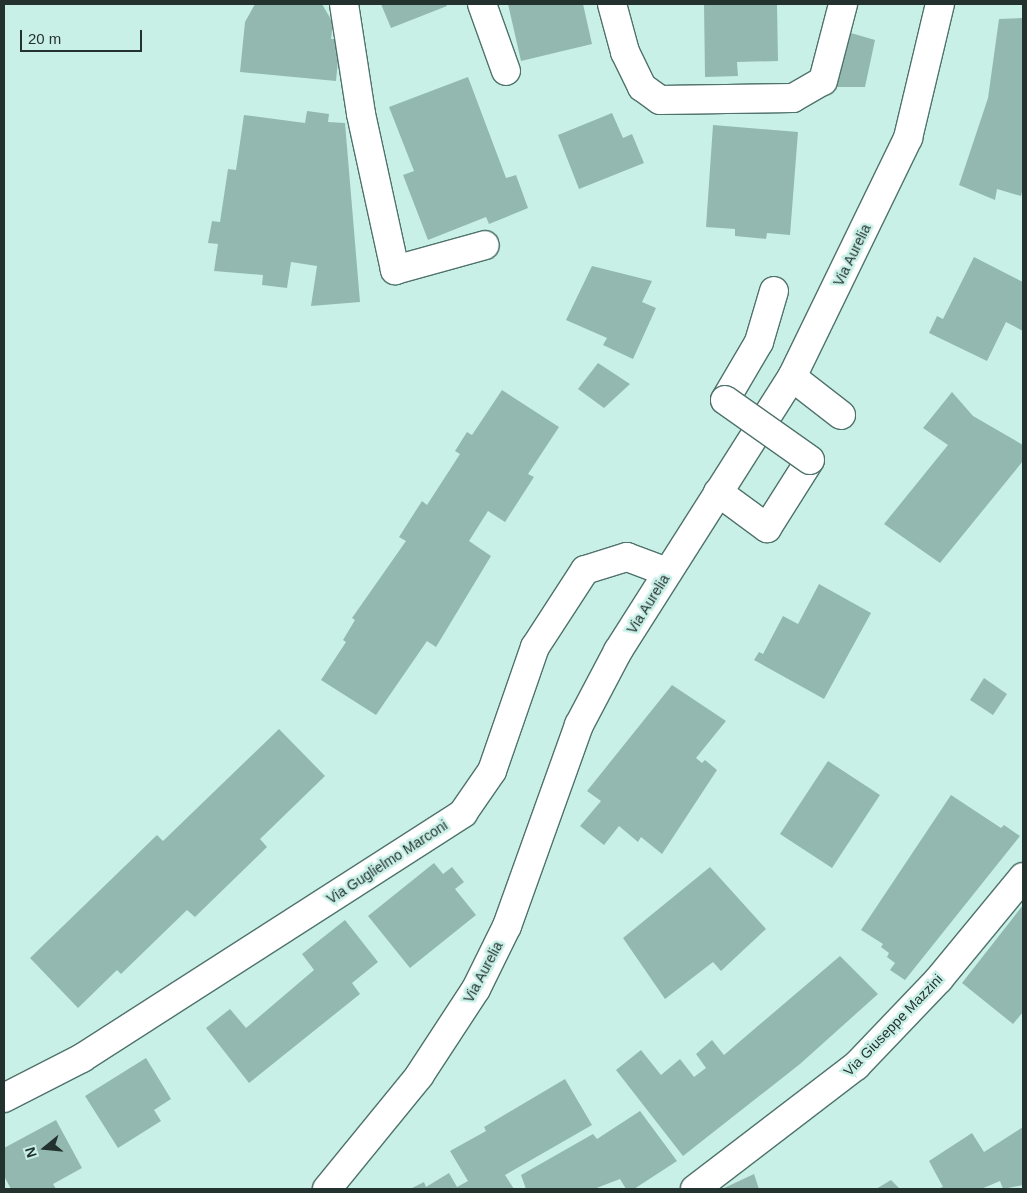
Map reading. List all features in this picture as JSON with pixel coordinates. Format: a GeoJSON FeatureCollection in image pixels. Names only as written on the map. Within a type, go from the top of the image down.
{"type":"FeatureCollection","features":[{"type":"Feature","properties":{"kind":"street"},"geometry":{"type":"LineString","coordinates":[[344,4],[362,114],[395,270],[485,245]]}},
{"type":"Feature","properties":{"kind":"street"},"geometry":{"type":"LineString","coordinates":[[482,4],[506,71]]}},
{"type":"Feature","properties":{"kind":"street"},"geometry":{"type":"LineString","coordinates":[[612,4],[625,52],[642,87],[660,100],[793,98],[823,81],[843,4]]}},
{"type":"Feature","properties":{"kind":"street","name":"Via Aurelia"},"geometry":{"type":"LineString","coordinates":[[328,1189],[419,1076],[476,989],[507,926],[579,725],[618,651],[792,376],[908,138],[940,4]]}},
{"type":"Feature","properties":{"kind":"street"},"geometry":{"type":"LineString","coordinates":[[718,492],[767,528],[810,460],[725,400],[759,342],[774,291]]}},
{"type":"Feature","properties":{"kind":"street"},"geometry":{"type":"LineString","coordinates":[[792,376],[841,415]]}},
{"type":"Feature","properties":{"kind":"street","name":"Via Guglielmo Marconi"},"geometry":{"type":"LineString","coordinates":[[4,1098],[82,1058],[463,813],[492,771],[535,647],[585,570],[626,557],[667,572]]}},
{"type":"Feature","properties":{"kind":"street","name":"Via Giuseppe Mazzini"},"geometry":{"type":"LineString","coordinates":[[695,1189],[856,1066],[939,980],[1023,876]]}},
{"type":"Feature","properties":{"kind":"building"},"geometry":{"type":"Polygon","coordinates":[[[255,4],[322,4],[333,23],[331,39],[340,39],[336,81],[240,72],[245,22],[255,4]]]}},
{"type":"Feature","properties":{"kind":"building"},"geometry":{"type":"Polygon","coordinates":[[[381,4],[446,4],[447,6],[391,28],[381,4]]]}},
{"type":"Feature","properties":{"kind":"building"},"geometry":{"type":"Polygon","coordinates":[[[508,4],[583,4],[592,44],[521,61],[508,4]]]}},
{"type":"Feature","properties":{"kind":"building"},"geometry":{"type":"Polygon","coordinates":[[[704,4],[777,4],[778,61],[737,62],[738,76],[705,77],[704,4]]]}},
{"type":"Feature","properties":{"kind":"building"},"geometry":{"type":"Polygon","coordinates":[[[1023,18],[1023,187],[1021,196],[997,189],[995,200],[959,185],[988,98],[999,19],[1023,18]]]}},
{"type":"Feature","properties":{"kind":"building"},"geometry":{"type":"Polygon","coordinates":[[[844,31],[875,40],[865,87],[832,87],[844,31]]]}},
{"type":"Feature","properties":{"kind":"building"},"geometry":{"type":"Polygon","coordinates":[[[468,77],[506,178],[516,175],[528,208],[489,224],[486,217],[428,240],[403,175],[414,171],[389,107],[468,77]]]}},
{"type":"Feature","properties":{"kind":"building"},"geometry":{"type":"Polygon","coordinates":[[[307,111],[329,114],[328,122],[345,123],[360,302],[311,306],[317,266],[291,262],[287,288],[262,285],[263,275],[214,271],[218,244],[208,243],[212,221],[220,222],[228,169],[236,170],[244,115],[305,123],[307,111]]]}},
{"type":"Feature","properties":{"kind":"building"},"geometry":{"type":"Polygon","coordinates":[[[612,113],[623,138],[632,134],[644,163],[579,189],[558,135],[612,113]]]}},
{"type":"Feature","properties":{"kind":"building"},"geometry":{"type":"Polygon","coordinates":[[[713,125],[798,132],[790,235],[767,233],[766,239],[735,236],[735,229],[706,227],[713,125]]]}},
{"type":"Feature","properties":{"kind":"building"},"geometry":{"type":"Polygon","coordinates":[[[974,257],[1023,282],[1023,331],[1006,322],[987,361],[929,333],[937,316],[943,319],[974,257]]]}},
{"type":"Feature","properties":{"kind":"building"},"geometry":{"type":"Polygon","coordinates":[[[592,266],[652,281],[642,302],[656,308],[633,359],[603,345],[607,338],[566,320],[592,266]]]}},
{"type":"Feature","properties":{"kind":"building"},"geometry":{"type":"Polygon","coordinates":[[[598,363],[630,384],[604,408],[578,389],[598,363]]]}},
{"type":"Feature","properties":{"kind":"building"},"geometry":{"type":"Polygon","coordinates":[[[502,390],[559,427],[528,474],[534,477],[505,522],[488,511],[469,541],[491,556],[436,647],[427,641],[376,715],[321,680],[346,642],[343,640],[355,620],[352,618],[406,541],[399,537],[422,501],[427,505],[460,454],[455,451],[467,432],[472,435],[502,390]]]}},
{"type":"Feature","properties":{"kind":"building"},"geometry":{"type":"Polygon","coordinates":[[[952,392],[973,416],[1023,445],[1023,461],[940,563],[884,524],[948,445],[923,428],[952,392]]]}},
{"type":"Feature","properties":{"kind":"building"},"geometry":{"type":"Polygon","coordinates":[[[819,584],[871,613],[824,699],[754,660],[759,652],[763,654],[783,616],[798,624],[819,584]]]}},
{"type":"Feature","properties":{"kind":"building"},"geometry":{"type":"Polygon","coordinates":[[[984,678],[1007,694],[993,715],[970,700],[984,678]]]}},
{"type":"Feature","properties":{"kind":"building"},"geometry":{"type":"Polygon","coordinates":[[[672,685],[726,721],[696,758],[702,763],[705,760],[717,770],[662,854],[641,837],[638,842],[619,826],[604,845],[580,826],[601,801],[587,791],[672,685]]]}},
{"type":"Feature","properties":{"kind":"building"},"geometry":{"type":"Polygon","coordinates":[[[279,729],[325,776],[260,839],[267,847],[195,917],[187,910],[121,974],[117,970],[78,1008],[30,958],[157,835],[163,841],[279,729]]]}},
{"type":"Feature","properties":{"kind":"building"},"geometry":{"type":"Polygon","coordinates":[[[828,761],[880,795],[832,868],[780,834],[828,761]]]}},
{"type":"Feature","properties":{"kind":"building"},"geometry":{"type":"Polygon","coordinates":[[[951,795],[1001,828],[1004,825],[1020,836],[905,980],[890,970],[895,963],[887,957],[889,953],[881,947],[883,944],[861,930],[951,795]]]}},
{"type":"Feature","properties":{"kind":"building"},"geometry":{"type":"Polygon","coordinates":[[[434,863],[443,874],[452,867],[464,882],[455,889],[476,915],[410,968],[368,916],[434,863]]]}},
{"type":"Feature","properties":{"kind":"building"},"geometry":{"type":"Polygon","coordinates":[[[710,867],[766,929],[721,971],[713,962],[665,999],[623,938],[710,867]]]}},
{"type":"Feature","properties":{"kind":"building"},"geometry":{"type":"Polygon","coordinates":[[[1023,905],[1023,1012],[1013,1024],[962,983],[1023,905]]]}},
{"type":"Feature","properties":{"kind":"building"},"geometry":{"type":"Polygon","coordinates":[[[345,920],[378,962],[352,983],[360,994],[249,1083],[206,1028],[230,1009],[246,1028],[314,970],[302,954],[345,920]]]}},
{"type":"Feature","properties":{"kind":"building"},"geometry":{"type":"Polygon","coordinates":[[[840,956],[878,994],[800,1064],[683,1156],[616,1070],[641,1050],[661,1075],[680,1059],[694,1077],[706,1068],[696,1054],[712,1040],[724,1055],[840,956]]]}},
{"type":"Feature","properties":{"kind":"building"},"geometry":{"type":"Polygon","coordinates":[[[146,1058],[171,1099],[154,1110],[161,1121],[118,1148],[85,1096],[146,1058]]]}},
{"type":"Feature","properties":{"kind":"building"},"geometry":{"type":"Polygon","coordinates":[[[565,1079],[592,1125],[505,1175],[514,1189],[410,1189],[424,1182],[426,1187],[449,1173],[457,1187],[468,1181],[450,1151],[486,1131],[484,1127],[565,1079]]]}},
{"type":"Feature","properties":{"kind":"building"},"geometry":{"type":"Polygon","coordinates":[[[640,1111],[677,1161],[634,1189],[626,1189],[620,1179],[594,1189],[526,1189],[521,1175],[593,1134],[597,1139],[640,1111]]]}},
{"type":"Feature","properties":{"kind":"building"},"geometry":{"type":"Polygon","coordinates":[[[56,1120],[82,1168],[53,1184],[56,1189],[11,1189],[4,1176],[4,1148],[56,1120]]]}},
{"type":"Feature","properties":{"kind":"building"},"geometry":{"type":"Polygon","coordinates":[[[1023,1127],[1023,1185],[1003,1189],[1000,1181],[981,1189],[936,1189],[943,1187],[929,1161],[972,1133],[984,1152],[1023,1127]]]}},
{"type":"Feature","properties":{"kind":"building"},"geometry":{"type":"Polygon","coordinates":[[[754,1174],[759,1189],[722,1189],[754,1174]]]}},
{"type":"Feature","properties":{"kind":"building"},"geometry":{"type":"Polygon","coordinates":[[[891,1180],[900,1189],[876,1189],[891,1180]]]}}]}
